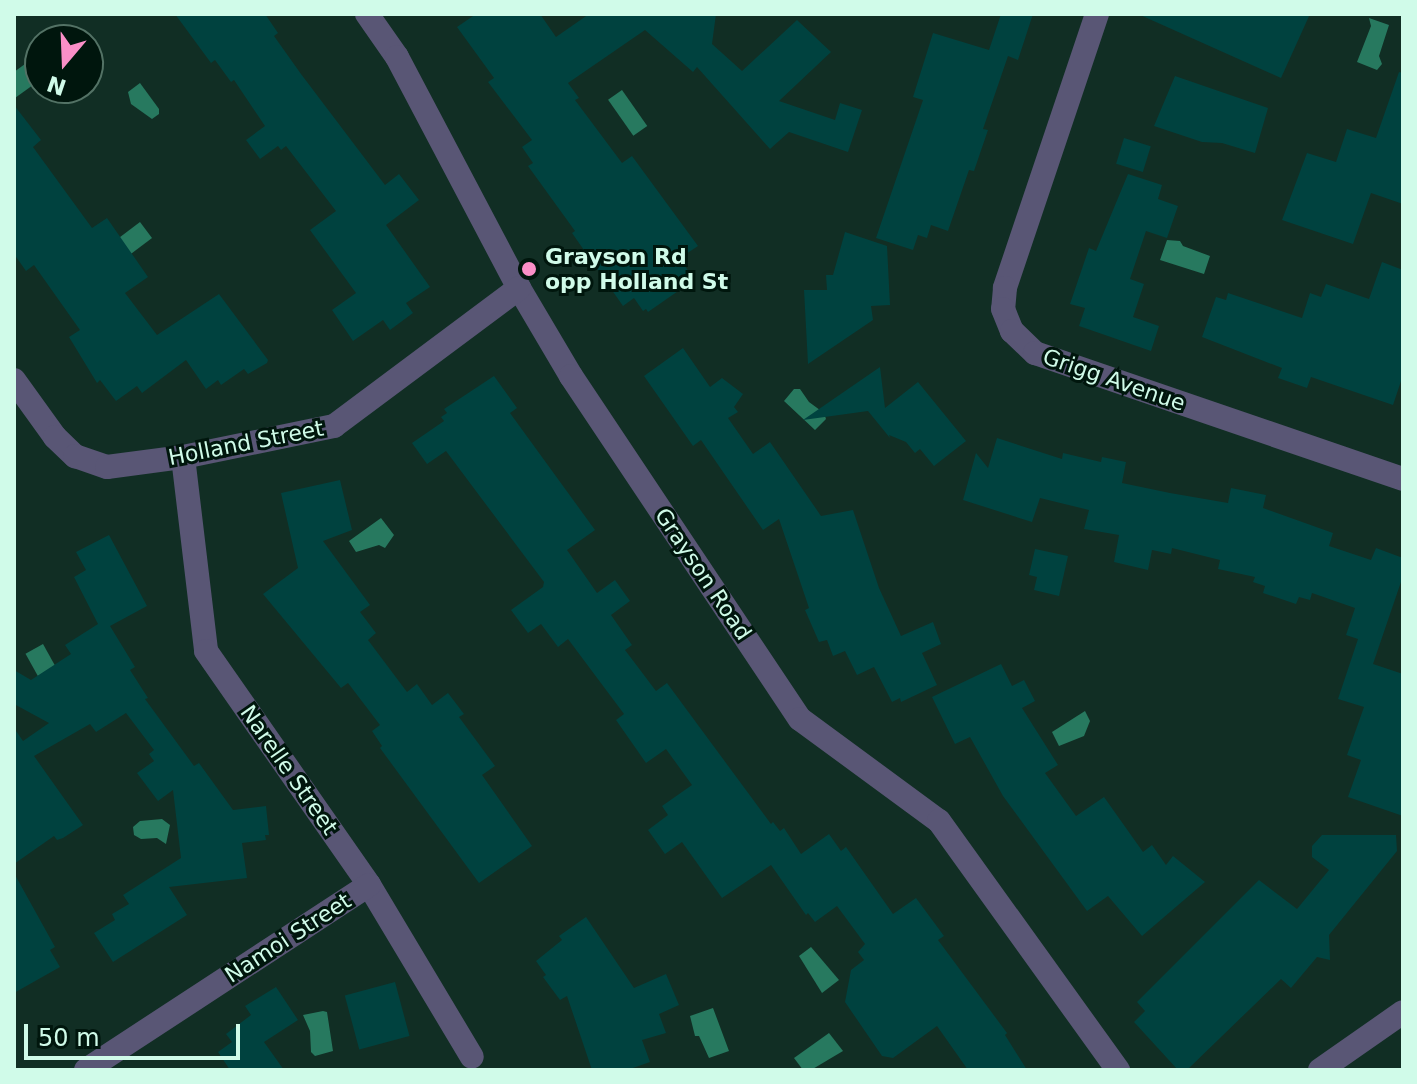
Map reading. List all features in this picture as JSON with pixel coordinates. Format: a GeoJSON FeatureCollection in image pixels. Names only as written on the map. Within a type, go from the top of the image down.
{"type":"FeatureCollection","features":[{"type":"Feature","properties":{"kind":"street","name":"Grayson Road"},"geometry":{"type":"LineString","coordinates":[[367,14],[397,57],[519,288],[571,376],[800,719],[939,821],[1118,1070]]}},
{"type":"Feature","properties":{"kind":"street","name":"Grigg Avenue"},"geometry":{"type":"LineString","coordinates":[[1097,14],[1005,288],[1003,309],[1012,331],[1035,353],[1403,479]]}},
{"type":"Feature","properties":{"kind":"street","name":"Holland Street"},"geometry":{"type":"LineString","coordinates":[[14,380],[55,437],[75,456],[107,467],[183,457],[334,426],[519,288]]}},
{"type":"Feature","properties":{"kind":"street","name":"Narelle Street"},"geometry":{"type":"LineString","coordinates":[[183,457],[206,651],[369,885],[472,1057]]}},
{"type":"Feature","properties":{"kind":"street","name":"Namoi Street"},"geometry":{"type":"LineString","coordinates":[[86,1070],[369,885]]}},
{"type":"Feature","properties":{"kind":"street"},"geometry":{"type":"LineString","coordinates":[[1320,1070],[1403,1012]]}},
{"type":"Feature","properties":{"kind":"shaded area"},"geometry":{"type":"Polygon","coordinates":[[[1369,18],[1389,25],[1379,56],[1382,64],[1377,70],[1357,62],[1371,26],[1369,18]]]}},
{"type":"Feature","properties":{"kind":"shaded area"},"geometry":{"type":"Polygon","coordinates":[[[24,65],[24,92],[15,98],[14,72],[24,65]]]}},
{"type":"Feature","properties":{"kind":"shaded area"},"geometry":{"type":"Polygon","coordinates":[[[140,83],[159,109],[159,114],[152,119],[131,104],[128,92],[140,83]]]}},
{"type":"Feature","properties":{"kind":"shaded area"},"geometry":{"type":"Polygon","coordinates":[[[622,90],[647,126],[633,136],[608,100],[622,90]]]}},
{"type":"Feature","properties":{"kind":"shaded area"},"geometry":{"type":"Polygon","coordinates":[[[140,222],[152,238],[125,258],[113,242],[140,222]]]}},
{"type":"Feature","properties":{"kind":"shaded area"},"geometry":{"type":"Polygon","coordinates":[[[1167,240],[1180,241],[1183,246],[1210,256],[1204,274],[1160,260],[1167,240]]]}},
{"type":"Feature","properties":{"kind":"shaded area"},"geometry":{"type":"Polygon","coordinates":[[[794,389],[800,389],[809,402],[824,413],[826,419],[815,430],[784,401],[794,389]]]}},
{"type":"Feature","properties":{"kind":"shaded area"},"geometry":{"type":"Polygon","coordinates":[[[381,518],[394,535],[385,548],[379,545],[356,552],[349,541],[381,518]]]}},
{"type":"Feature","properties":{"kind":"shaded area"},"geometry":{"type":"Polygon","coordinates":[[[43,644],[65,683],[47,693],[26,654],[43,644]]]}},
{"type":"Feature","properties":{"kind":"shaded area"},"geometry":{"type":"Polygon","coordinates":[[[1085,711],[1090,721],[1084,736],[1059,746],[1052,732],[1085,711]]]}},
{"type":"Feature","properties":{"kind":"shaded area"},"geometry":{"type":"Polygon","coordinates":[[[162,819],[170,825],[166,844],[157,838],[141,839],[134,835],[133,827],[140,821],[162,819]]]}},
{"type":"Feature","properties":{"kind":"shaded area"},"geometry":{"type":"Polygon","coordinates":[[[811,947],[839,980],[822,993],[799,956],[811,947]]]}},
{"type":"Feature","properties":{"kind":"shaded area"},"geometry":{"type":"Polygon","coordinates":[[[713,1008],[729,1051],[709,1058],[699,1036],[695,1036],[690,1016],[713,1008]]]}},
{"type":"Feature","properties":{"kind":"shaded area"},"geometry":{"type":"Polygon","coordinates":[[[327,1012],[333,1051],[315,1056],[311,1052],[310,1031],[303,1015],[327,1012]]]}},
{"type":"Feature","properties":{"kind":"shaded area"},"geometry":{"type":"Polygon","coordinates":[[[829,1033],[843,1051],[811,1070],[803,1070],[794,1058],[829,1033]]]}},
{"type":"Feature","properties":{"kind":"building"},"geometry":{"type":"Polygon","coordinates":[[[175,14],[265,14],[278,33],[274,36],[385,185],[399,174],[419,200],[386,225],[430,287],[406,303],[413,313],[390,330],[383,320],[353,341],[332,310],[356,293],[310,230],[336,211],[286,146],[281,150],[278,146],[260,159],[246,140],[265,126],[234,80],[231,82],[215,60],[211,63],[175,14]]]}},
{"type":"Feature","properties":{"kind":"building"},"geometry":{"type":"Polygon","coordinates":[[[476,14],[540,14],[556,37],[589,14],[716,14],[712,44],[742,71],[797,20],[831,52],[779,101],[835,120],[840,103],[862,110],[848,152],[789,132],[770,149],[697,67],[693,72],[645,30],[568,83],[579,98],[575,100],[622,163],[632,156],[698,246],[680,258],[694,280],[648,312],[646,309],[643,311],[634,298],[623,306],[528,166],[533,163],[522,147],[532,140],[488,82],[494,78],[457,27],[476,14]]]}},
{"type":"Feature","properties":{"kind":"building"},"geometry":{"type":"Polygon","coordinates":[[[1001,14],[1033,14],[1018,60],[1008,56],[983,129],[988,130],[974,171],[969,170],[948,231],[931,225],[927,238],[918,235],[913,250],[876,238],[923,100],[913,97],[933,33],[989,50],[1001,14]]]}},
{"type":"Feature","properties":{"kind":"building"},"geometry":{"type":"Polygon","coordinates":[[[1138,14],[1310,14],[1281,78],[1138,14]]]}},
{"type":"Feature","properties":{"kind":"building"},"geometry":{"type":"Polygon","coordinates":[[[1399,72],[1403,73],[1403,204],[1371,193],[1353,244],[1282,220],[1307,153],[1336,162],[1347,129],[1376,138],[1399,72]]]}},
{"type":"Feature","properties":{"kind":"building"},"geometry":{"type":"Polygon","coordinates":[[[1175,76],[1268,108],[1255,153],[1222,143],[1202,142],[1154,126],[1175,76]]]}},
{"type":"Feature","properties":{"kind":"building"},"geometry":{"type":"Polygon","coordinates":[[[14,105],[41,140],[33,147],[92,228],[107,218],[148,277],[125,293],[157,335],[219,294],[268,360],[267,363],[248,374],[244,369],[221,385],[218,380],[206,389],[186,360],[142,393],[137,386],[116,401],[100,380],[97,383],[69,337],[80,330],[34,265],[26,271],[14,254],[14,105]]]}},
{"type":"Feature","properties":{"kind":"building"},"geometry":{"type":"Polygon","coordinates":[[[1124,138],[1151,146],[1143,172],[1116,164],[1124,138]]]}},
{"type":"Feature","properties":{"kind":"building"},"geometry":{"type":"Polygon","coordinates":[[[1128,174],[1162,185],[1158,199],[1178,206],[1167,238],[1146,231],[1130,279],[1144,284],[1133,317],[1159,326],[1151,351],[1079,326],[1085,308],[1070,304],[1089,248],[1096,251],[1128,174]]]}},
{"type":"Feature","properties":{"kind":"building"},"geometry":{"type":"Polygon","coordinates":[[[845,232],[887,246],[890,305],[871,306],[873,320],[808,364],[804,290],[827,290],[826,275],[833,275],[845,232]]]}},
{"type":"Feature","properties":{"kind":"building"},"geometry":{"type":"Polygon","coordinates":[[[1382,262],[1403,270],[1403,375],[1393,405],[1311,377],[1307,388],[1278,378],[1282,368],[1202,337],[1216,297],[1226,300],[1228,293],[1302,318],[1310,293],[1321,297],[1326,284],[1369,299],[1382,262]]]}},
{"type":"Feature","properties":{"kind":"building"},"geometry":{"type":"Polygon","coordinates":[[[683,348],[710,387],[722,378],[743,394],[734,407],[738,412],[728,418],[753,454],[770,442],[821,516],[853,510],[879,588],[901,636],[933,622],[941,644],[922,653],[937,685],[901,702],[900,698],[892,702],[874,667],[857,675],[845,651],[833,656],[827,640],[819,642],[805,610],[809,608],[779,519],[763,530],[701,440],[693,446],[644,376],[683,348]]]}},
{"type":"Feature","properties":{"kind":"building"},"geometry":{"type":"Polygon","coordinates":[[[880,367],[885,408],[918,382],[966,441],[934,466],[920,449],[915,453],[906,442],[889,435],[890,438],[868,411],[803,420],[880,367]]]}},
{"type":"Feature","properties":{"kind":"building"},"geometry":{"type":"Polygon","coordinates":[[[494,376],[517,408],[510,413],[595,530],[567,550],[597,593],[615,580],[630,601],[611,615],[632,645],[625,650],[656,691],[667,683],[771,824],[773,822],[780,831],[784,828],[801,854],[829,834],[841,851],[846,847],[893,914],[916,898],[944,936],[938,940],[1007,1033],[1005,1035],[1027,1070],[968,1070],[937,1026],[893,1058],[882,1056],[845,1002],[851,970],[864,960],[858,952],[865,944],[837,906],[815,922],[808,913],[806,915],[771,865],[722,898],[682,842],[665,854],[648,830],[668,815],[662,806],[692,785],[666,749],[646,763],[616,720],[624,714],[568,639],[558,647],[541,624],[528,633],[511,610],[543,587],[544,582],[446,451],[427,464],[412,443],[444,421],[441,417],[447,413],[444,409],[494,376]]]}},
{"type":"Feature","properties":{"kind":"building"},"geometry":{"type":"Polygon","coordinates":[[[997,438],[1062,459],[1063,453],[1101,462],[1102,457],[1126,462],[1122,483],[1228,503],[1231,488],[1266,495],[1263,508],[1333,533],[1329,546],[1371,560],[1376,548],[1403,558],[1403,576],[1373,664],[1403,674],[1403,816],[1348,797],[1361,760],[1347,755],[1364,707],[1338,699],[1358,639],[1346,635],[1355,608],[1312,593],[1310,600],[1299,597],[1296,604],[1263,593],[1265,586],[1253,582],[1255,577],[1218,569],[1220,560],[1172,548],[1171,554],[1152,550],[1148,570],[1114,562],[1119,535],[1084,529],[1089,510],[1040,498],[1032,522],[963,500],[976,453],[988,468],[997,438]]]}},
{"type":"Feature","properties":{"kind":"building"},"geometry":{"type":"Polygon","coordinates":[[[340,480],[352,530],[323,541],[370,605],[360,612],[376,633],[368,640],[407,692],[417,684],[432,705],[448,693],[464,714],[459,717],[495,766],[482,775],[532,846],[479,883],[380,748],[382,746],[372,731],[380,725],[348,683],[341,688],[263,594],[298,568],[281,493],[340,480]]]}},
{"type":"Feature","properties":{"kind":"building"},"geometry":{"type":"Polygon","coordinates":[[[109,535],[147,606],[110,626],[135,667],[130,670],[148,698],[145,699],[194,766],[199,763],[233,810],[266,806],[269,835],[265,835],[266,840],[242,843],[247,878],[169,887],[187,915],[113,962],[94,933],[115,920],[112,914],[129,904],[123,895],[181,858],[173,790],[158,801],[137,773],[154,761],[149,754],[154,750],[126,713],[96,732],[90,724],[34,756],[83,825],[63,838],[57,840],[54,836],[14,864],[14,728],[23,741],[49,723],[14,704],[14,670],[31,680],[71,654],[65,645],[98,624],[74,577],[86,570],[76,552],[109,535]]]}},
{"type":"Feature","properties":{"kind":"building"},"geometry":{"type":"Polygon","coordinates":[[[1035,549],[1068,556],[1059,596],[1034,590],[1037,577],[1029,575],[1035,549]]]}},
{"type":"Feature","properties":{"kind":"building"},"geometry":{"type":"Polygon","coordinates":[[[1001,664],[1012,686],[1024,680],[1035,701],[1022,708],[1058,765],[1045,773],[1076,816],[1104,797],[1143,852],[1152,845],[1166,865],[1173,856],[1205,882],[1142,936],[1108,896],[1087,911],[1003,796],[970,737],[955,744],[932,697],[1001,664]]]}},
{"type":"Feature","properties":{"kind":"building"},"geometry":{"type":"Polygon","coordinates":[[[1322,835],[1396,835],[1397,851],[1329,935],[1330,960],[1317,957],[1291,988],[1281,979],[1187,1070],[1178,1070],[1134,1022],[1145,1011],[1137,1002],[1259,880],[1297,909],[1329,870],[1312,857],[1312,846],[1322,835]]]}},
{"type":"Feature","properties":{"kind":"building"},"geometry":{"type":"Polygon","coordinates":[[[14,873],[55,947],[50,950],[60,967],[14,993],[14,873]]]}},
{"type":"Feature","properties":{"kind":"building"},"geometry":{"type":"Polygon","coordinates":[[[586,917],[634,988],[666,974],[679,1005],[659,1014],[666,1033],[642,1040],[650,1062],[627,1070],[592,1070],[567,996],[560,1000],[543,977],[546,975],[536,961],[562,940],[559,936],[586,917]]]}},
{"type":"Feature","properties":{"kind":"building"},"geometry":{"type":"Polygon","coordinates":[[[395,982],[409,1036],[359,1050],[345,995],[395,982]]]}},
{"type":"Feature","properties":{"kind":"building"},"geometry":{"type":"Polygon","coordinates":[[[276,987],[298,1020],[264,1042],[284,1070],[230,1070],[218,1052],[232,1042],[226,1034],[251,1015],[245,1006],[276,987]]]}},
{"type":"Feature","properties":{"kind":"place","name":"Grayson Rd opp Holland St"},"geometry":{"type":"Point","coordinates":[529,269]}}]}
